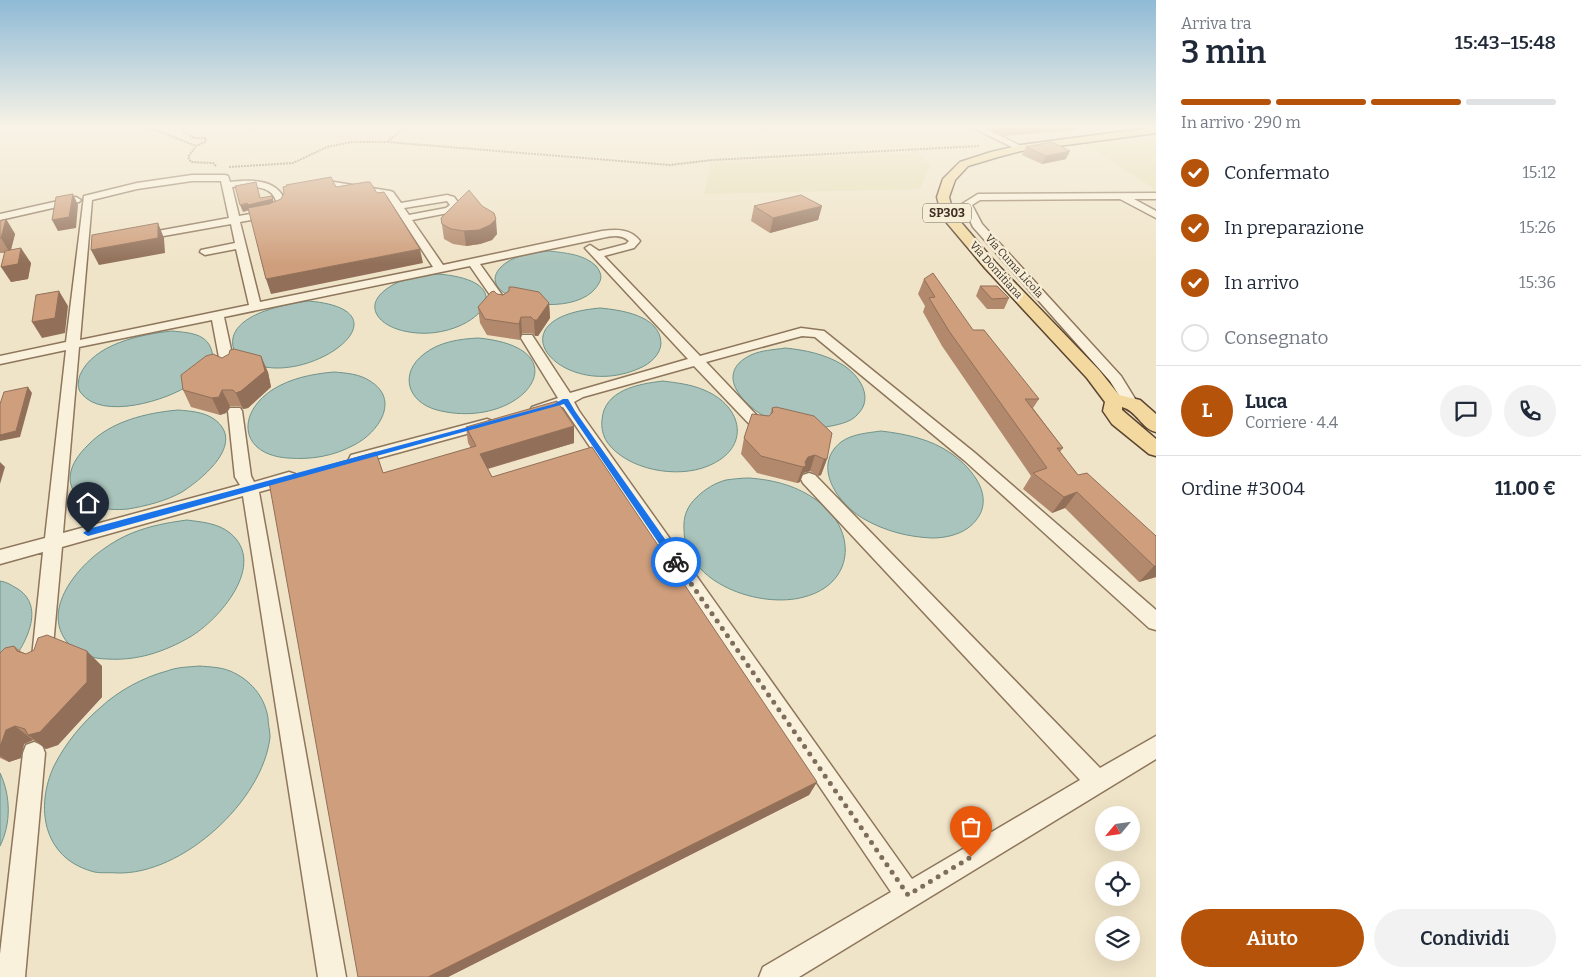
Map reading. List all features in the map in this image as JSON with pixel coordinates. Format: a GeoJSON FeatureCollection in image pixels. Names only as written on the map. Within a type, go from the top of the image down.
{"type":"FeatureCollection","features":[{"type":"Feature","properties":{"kind":"main road","name":"Via Domitiana"},"geometry":{"type":"LineString","coordinates":[[955,173],[949,179],[943,196],[947,214],[990,265],[1093,374],[1122,402],[1140,408],[1156,426]]}},
{"type":"Feature","properties":{"kind":"main road","name":"Via Domitiana"},"geometry":{"type":"LineString","coordinates":[[1122,402],[1112,410],[1119,420],[1156,449]]}},
{"type":"Feature","properties":{"kind":"street"},"geometry":{"type":"LineString","coordinates":[[0,217],[120,190],[196,177],[225,178],[255,306]]}},
{"type":"Feature","properties":{"kind":"street"},"geometry":{"type":"LineString","coordinates":[[226,185],[246,183],[282,192],[281,209],[235,220]]}},
{"type":"Feature","properties":{"kind":"street"},"geometry":{"type":"LineString","coordinates":[[305,189],[334,185],[390,194],[440,269]]}},
{"type":"Feature","properties":{"kind":"street"},"geometry":{"type":"LineString","coordinates":[[1121,196],[1156,215]]}},
{"type":"Feature","properties":{"kind":"street","name":"Via Cuma Licola"},"geometry":{"type":"LineString","coordinates":[[1122,402],[1116,379],[977,225],[967,204],[978,197],[1156,196]]}},
{"type":"Feature","properties":{"kind":"street"},"geometry":{"type":"LineString","coordinates":[[42,658],[72,346],[87,247],[87,198]]}},
{"type":"Feature","properties":{"kind":"street"},"geometry":{"type":"LineString","coordinates":[[398,206],[447,198],[451,199],[456,206],[449,210],[407,218]]}},
{"type":"Feature","properties":{"kind":"street"},"geometry":{"type":"LineString","coordinates":[[582,239],[617,233],[629,236],[635,241],[630,246],[596,255]]}},
{"type":"Feature","properties":{"kind":"street"},"geometry":{"type":"LineString","coordinates":[[582,239],[760,427]]}},
{"type":"Feature","properties":{"kind":"street"},"geometry":{"type":"LineString","coordinates":[[204,252],[241,245]]}},
{"type":"Feature","properties":{"kind":"street"},"geometry":{"type":"LineString","coordinates":[[217,315],[228,368]]}},
{"type":"Feature","properties":{"kind":"street"},"geometry":{"type":"LineString","coordinates":[[518,416],[556,405],[578,394],[801,332],[819,334],[970,457],[1156,622]]}},
{"type":"Feature","properties":{"kind":"street"},"geometry":{"type":"LineString","coordinates":[[526,338],[561,389],[577,420],[908,895]]}},
{"type":"Feature","properties":{"kind":"street"},"geometry":{"type":"LineString","coordinates":[[235,411],[243,477],[250,488],[332,977]]}},
{"type":"Feature","properties":{"kind":"street"},"geometry":{"type":"LineString","coordinates":[[346,462],[499,421]]}},
{"type":"Feature","properties":{"kind":"street"},"geometry":{"type":"LineString","coordinates":[[0,557],[308,473]]}},
{"type":"Feature","properties":{"kind":"street"},"geometry":{"type":"LineString","coordinates":[[809,479],[1097,781]]}},
{"type":"Feature","properties":{"kind":"street"},"geometry":{"type":"LineString","coordinates":[[773,977],[1156,747]]}},
{"type":"Feature","properties":{"kind":"street"},"geometry":{"type":"LineString","coordinates":[[11,977],[34,753]]}},
{"type":"Feature","properties":{"kind":"lane"},"geometry":{"type":"LineString","coordinates":[[127,240],[235,220]]}},
{"type":"Feature","properties":{"kind":"lane"},"geometry":{"type":"LineString","coordinates":[[0,360],[582,239]]}},
{"type":"Feature","properties":{"kind":"lane"},"geometry":{"type":"LineString","coordinates":[[474,262],[503,304]]}},
{"type":"Feature","properties":{"kind":"shaded area"},"geometry":{"type":"Polygon","coordinates":[[[709,173],[928,173],[920,189],[704,194],[709,173]]]}},
{"type":"Feature","properties":{"kind":"shaded area"},"geometry":{"type":"Polygon","coordinates":[[[1129,173],[1156,173],[1156,190],[1129,173]]]}},
{"type":"Feature","properties":{"kind":"water"},"geometry":{"type":"Polygon","coordinates":[[[549,251],[574,255],[591,262],[600,272],[601,279],[599,283],[588,295],[571,302],[551,305],[531,303],[513,298],[500,290],[495,280],[500,268],[510,260],[523,255],[549,251]]]}},
{"type":"Feature","properties":{"kind":"water"},"geometry":{"type":"Polygon","coordinates":[[[438,274],[467,279],[482,288],[486,300],[481,311],[468,322],[449,330],[427,333],[404,331],[386,324],[380,319],[375,307],[377,300],[391,286],[408,279],[438,274]]]}},
{"type":"Feature","properties":{"kind":"water"},"geometry":{"type":"Polygon","coordinates":[[[309,301],[338,307],[352,317],[353,328],[346,341],[330,353],[310,362],[288,367],[265,367],[236,355],[233,342],[236,331],[244,322],[269,309],[309,301]]]}},
{"type":"Feature","properties":{"kind":"water"},"geometry":{"type":"Polygon","coordinates":[[[600,308],[618,310],[638,316],[654,326],[659,334],[661,347],[648,364],[612,376],[585,375],[564,367],[549,355],[543,341],[548,327],[566,315],[600,308]]]}},
{"type":"Feature","properties":{"kind":"water"},"geometry":{"type":"Polygon","coordinates":[[[172,331],[200,336],[205,339],[212,350],[213,358],[191,384],[181,390],[152,401],[119,407],[104,406],[91,401],[81,393],[78,384],[80,375],[86,364],[96,355],[120,342],[172,331]]]}},
{"type":"Feature","properties":{"kind":"water"},"geometry":{"type":"Polygon","coordinates":[[[478,338],[511,345],[529,357],[535,371],[530,386],[516,400],[494,409],[468,414],[437,410],[419,401],[413,394],[409,378],[416,362],[430,350],[443,344],[457,340],[478,338]]]}},
{"type":"Feature","properties":{"kind":"water"},"geometry":{"type":"Polygon","coordinates":[[[785,348],[822,355],[849,369],[863,387],[865,394],[865,401],[857,415],[847,422],[820,428],[783,424],[766,417],[746,402],[738,393],[734,383],[734,373],[739,363],[755,353],[785,348]]]}},
{"type":"Feature","properties":{"kind":"water"},"geometry":{"type":"Polygon","coordinates":[[[334,372],[353,374],[370,381],[379,389],[384,397],[383,416],[371,433],[354,445],[322,456],[288,458],[272,455],[260,450],[248,432],[248,422],[252,411],[260,400],[272,390],[287,382],[310,375],[334,372]]]}},
{"type":"Feature","properties":{"kind":"water"},"geometry":{"type":"Polygon","coordinates":[[[663,381],[689,385],[704,390],[717,397],[727,406],[734,416],[737,427],[736,438],[731,449],[722,458],[696,470],[668,472],[640,465],[627,459],[616,452],[607,442],[603,434],[602,423],[604,410],[609,402],[624,390],[643,384],[663,381]]]}},
{"type":"Feature","properties":{"kind":"water"},"geometry":{"type":"Polygon","coordinates":[[[178,410],[206,415],[214,419],[223,428],[226,439],[224,449],[210,470],[182,492],[149,505],[128,509],[96,507],[84,501],[75,493],[71,484],[71,472],[76,459],[97,437],[118,424],[142,416],[178,410]]]}},
{"type":"Feature","properties":{"kind":"water"},"geometry":{"type":"Polygon","coordinates":[[[881,431],[909,436],[936,444],[961,461],[976,479],[983,499],[982,509],[977,519],[968,528],[956,534],[942,537],[932,538],[905,535],[888,530],[864,519],[845,504],[831,484],[828,473],[828,462],[832,452],[841,442],[850,437],[881,431]]]}},
{"type":"Feature","properties":{"kind":"water"},"geometry":{"type":"Polygon","coordinates":[[[749,478],[777,482],[794,488],[811,496],[832,514],[845,542],[845,556],[841,569],[833,581],[821,590],[804,597],[787,600],[747,595],[728,588],[711,578],[697,565],[688,549],[684,530],[684,521],[688,508],[700,494],[714,485],[726,480],[749,478]]]}},
{"type":"Feature","properties":{"kind":"water"},"geometry":{"type":"Polygon","coordinates":[[[187,520],[220,527],[230,533],[240,546],[244,560],[242,575],[235,590],[214,618],[190,637],[160,651],[140,657],[101,659],[85,655],[71,646],[60,629],[58,616],[60,603],[66,589],[84,566],[105,548],[134,532],[187,520]]]}},
{"type":"Feature","properties":{"kind":"water"},"geometry":{"type":"Polygon","coordinates":[[[0,581],[18,589],[27,598],[31,609],[31,620],[28,633],[22,645],[0,676],[0,581]]]}},
{"type":"Feature","properties":{"kind":"water"},"geometry":{"type":"Polygon","coordinates":[[[183,667],[215,667],[237,674],[250,684],[264,703],[270,737],[264,761],[252,786],[236,809],[215,830],[192,848],[167,862],[142,870],[117,873],[94,872],[75,864],[62,854],[53,842],[47,829],[45,814],[48,782],[63,750],[87,720],[123,690],[158,674],[183,667]]]}},
{"type":"Feature","properties":{"kind":"water"},"geometry":{"type":"Polygon","coordinates":[[[0,773],[8,800],[8,819],[0,846],[0,773]]]}},
{"type":"Feature","properties":{"kind":"building"},"geometry":{"type":"Polygon","coordinates":[[[331,177],[336,187],[370,182],[377,193],[384,192],[420,249],[266,279],[248,208],[269,204],[281,199],[284,193],[283,187],[286,185],[331,177]]]}},
{"type":"Feature","properties":{"kind":"building"},"geometry":{"type":"Polygon","coordinates":[[[256,182],[260,198],[272,196],[273,199],[240,205],[235,186],[256,182]]]}},
{"type":"Feature","properties":{"kind":"building"},"geometry":{"type":"Polygon","coordinates":[[[469,190],[482,206],[494,213],[496,219],[490,225],[479,230],[464,231],[451,229],[442,224],[441,218],[469,190]]]}},
{"type":"Feature","properties":{"kind":"building"},"geometry":{"type":"Polygon","coordinates":[[[73,194],[69,217],[52,220],[56,197],[73,194]]]}},
{"type":"Feature","properties":{"kind":"building"},"geometry":{"type":"Polygon","coordinates":[[[801,195],[822,206],[773,218],[754,206],[801,195]]]}},
{"type":"Feature","properties":{"kind":"building"},"geometry":{"type":"Polygon","coordinates":[[[6,219],[1,238],[0,238],[0,221],[6,219]]]}},
{"type":"Feature","properties":{"kind":"building"},"geometry":{"type":"Polygon","coordinates":[[[158,223],[158,238],[91,250],[92,235],[158,223]]]}},
{"type":"Feature","properties":{"kind":"building"},"geometry":{"type":"Polygon","coordinates":[[[21,248],[18,264],[1,267],[5,251],[21,248]]]}},
{"type":"Feature","properties":{"kind":"building"},"geometry":{"type":"Polygon","coordinates":[[[933,273],[973,330],[984,330],[1039,399],[1025,399],[1063,448],[1057,448],[1078,475],[1087,473],[1156,536],[1156,566],[1077,492],[1064,497],[1033,473],[1047,468],[949,331],[929,298],[935,297],[924,279],[933,273]]]}},
{"type":"Feature","properties":{"kind":"building"},"geometry":{"type":"Polygon","coordinates":[[[980,286],[997,286],[1009,298],[992,299],[980,286]]]}},
{"type":"Feature","properties":{"kind":"building"},"geometry":{"type":"Polygon","coordinates":[[[509,287],[539,292],[549,303],[537,320],[531,317],[521,317],[519,324],[485,319],[478,307],[491,292],[494,291],[497,294],[503,295],[509,291],[509,287]]]}},
{"type":"Feature","properties":{"kind":"building"},"geometry":{"type":"Polygon","coordinates":[[[59,291],[55,318],[32,322],[36,295],[59,291]]]}},
{"type":"Feature","properties":{"kind":"building"},"geometry":{"type":"Polygon","coordinates":[[[234,349],[261,356],[265,371],[241,391],[236,393],[233,390],[222,390],[219,397],[212,398],[183,390],[181,375],[206,356],[213,354],[222,358],[229,354],[230,350],[234,349]]]}},
{"type":"Feature","properties":{"kind":"building"},"geometry":{"type":"Polygon","coordinates":[[[28,387],[16,431],[0,435],[0,404],[4,392],[28,387]]]}},
{"type":"Feature","properties":{"kind":"building"},"geometry":{"type":"Polygon","coordinates":[[[557,401],[574,426],[480,454],[492,477],[592,447],[817,782],[428,977],[358,977],[269,482],[376,452],[383,473],[476,446],[466,427],[557,401]]]}},
{"type":"Feature","properties":{"kind":"building"},"geometry":{"type":"Polygon","coordinates":[[[776,407],[814,416],[832,433],[827,459],[815,455],[808,457],[805,462],[806,466],[803,467],[761,456],[744,438],[752,414],[769,416],[773,412],[772,408],[776,407]]]}},
{"type":"Feature","properties":{"kind":"building"},"geometry":{"type":"Polygon","coordinates":[[[47,635],[87,651],[87,682],[40,732],[28,735],[25,729],[15,726],[6,730],[0,745],[0,653],[5,648],[14,646],[17,651],[26,654],[34,650],[38,638],[47,635]]]}},
{"type":"Feature","properties":{"kind":"way so far"},"geometry":{"type":"LineString","coordinates":[[676,562],[908,895],[971,857]]}},
{"type":"Feature","properties":{"kind":"route"},"geometry":{"type":"LineString","coordinates":[[88,533],[556,405],[566,400],[572,412],[676,562]]}}]}
